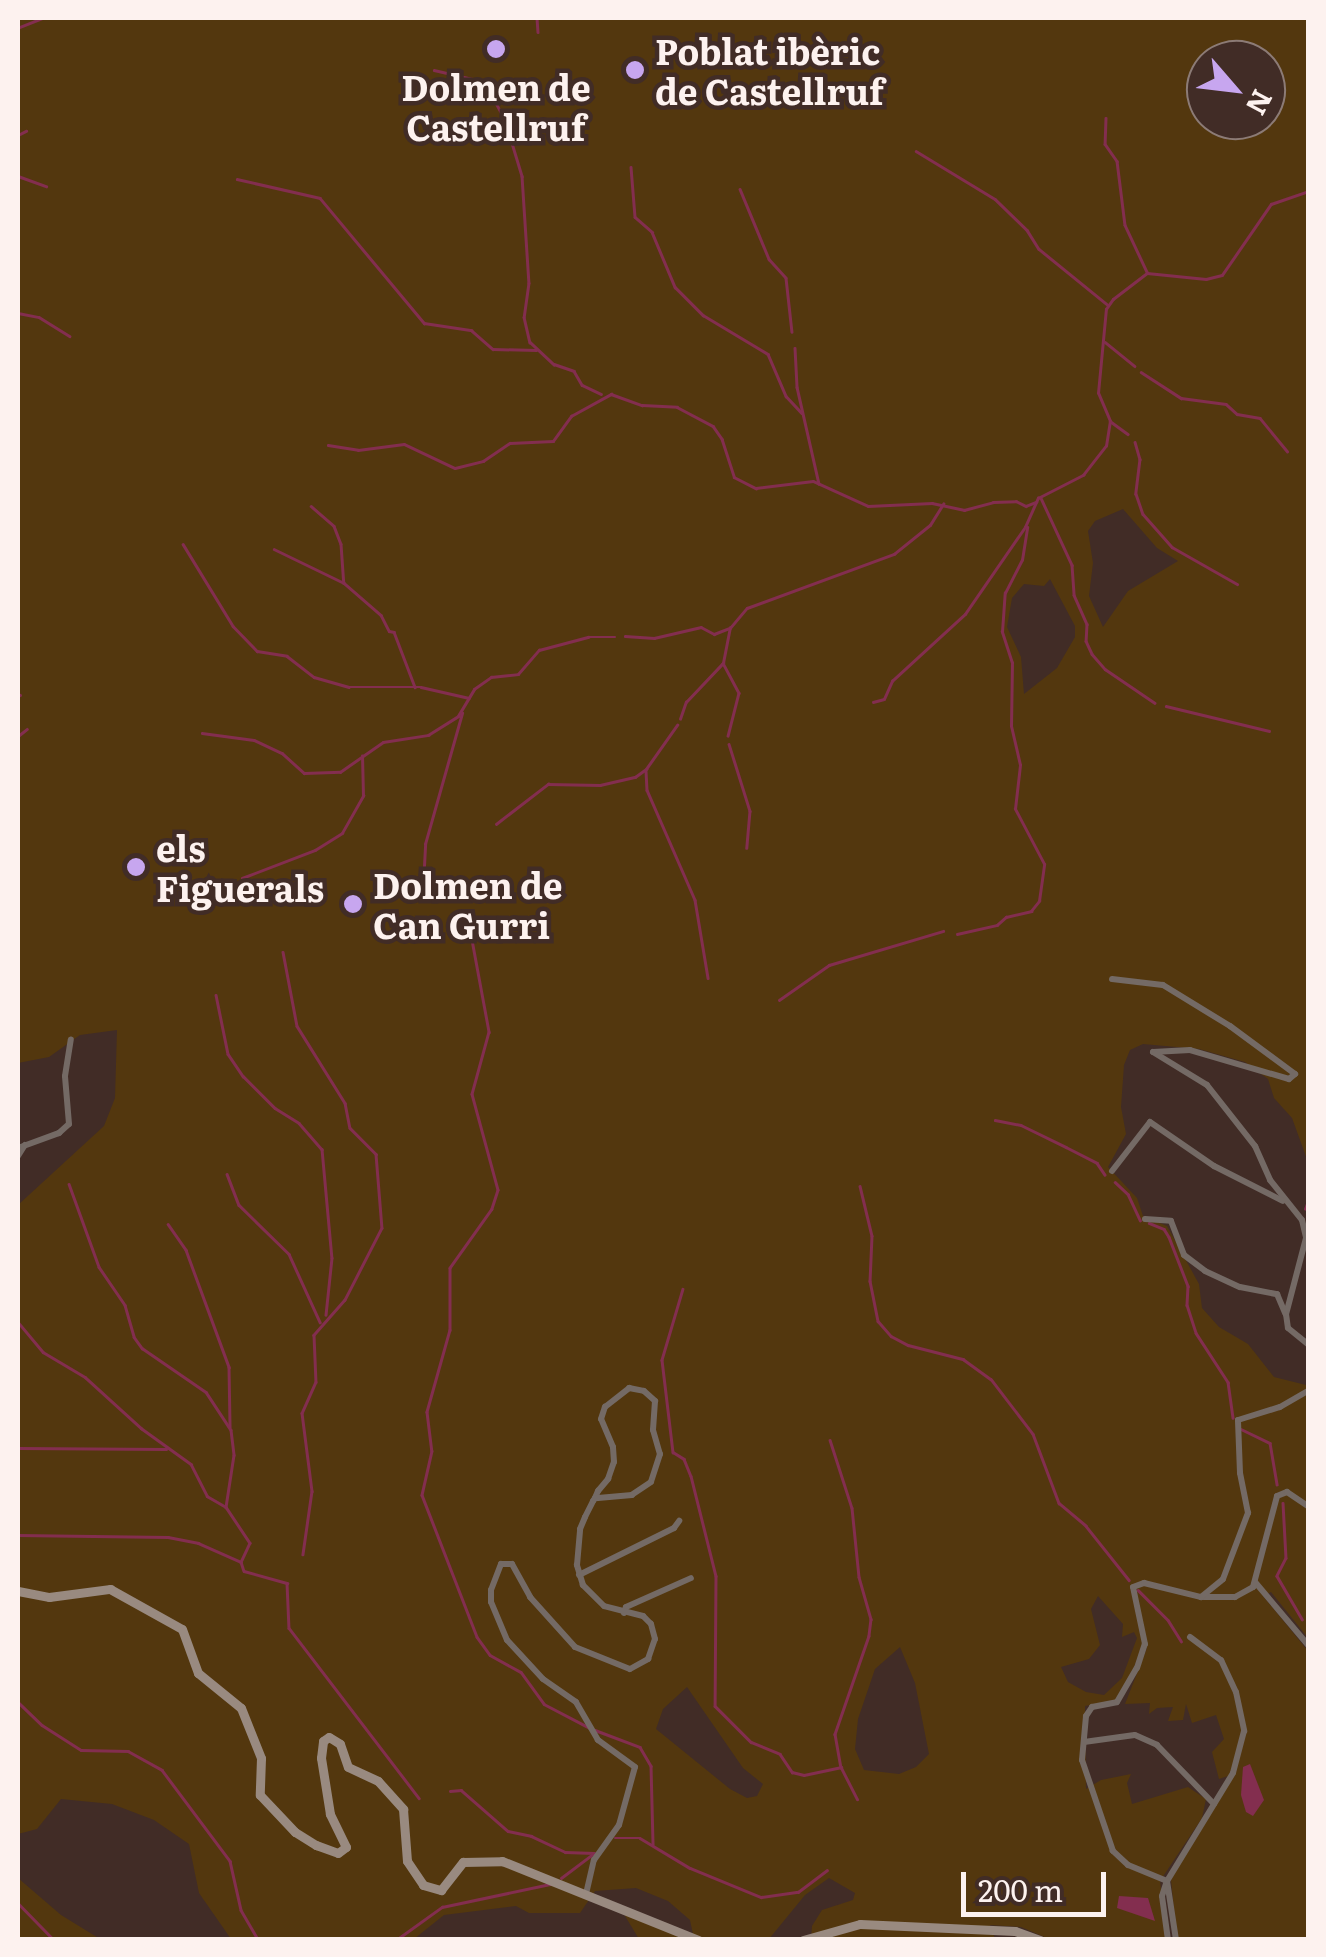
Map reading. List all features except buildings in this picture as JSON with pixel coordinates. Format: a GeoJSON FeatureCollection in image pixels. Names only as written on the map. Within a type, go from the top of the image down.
{"type":"FeatureCollection","features":[{"type":"Feature","properties":{"kind":"main road"},"geometry":{"type":"LineString","coordinates":[[18,1590],[48,1597],[110,1589],[182,1629],[198,1673],[241,1708],[261,1758],[260,1795],[295,1832],[316,1845],[338,1853],[346,1847],[330,1814],[320,1758],[323,1741],[329,1737],[340,1744],[348,1767],[378,1780],[402,1809],[407,1861],[423,1886],[442,1890],[463,1862],[502,1860],[699,1940]]}},
{"type":"Feature","properties":{"kind":"main road"},"geometry":{"type":"LineString","coordinates":[[803,1940],[860,1924],[1014,1931],[1040,1940]]}},
{"type":"Feature","properties":{"kind":"street"},"geometry":{"type":"LineString","coordinates":[[1112,979],[1163,985],[1293,1071],[1293,1078],[1288,1079],[1190,1050],[1153,1052],[1207,1085],[1255,1146],[1284,1202],[1302,1220],[1306,1238],[1286,1314]]}},
{"type":"Feature","properties":{"kind":"street"},"geometry":{"type":"LineString","coordinates":[[18,1148],[59,1133],[69,1124],[65,1076],[71,1039]]}},
{"type":"Feature","properties":{"kind":"street"},"geometry":{"type":"LineString","coordinates":[[1112,1171],[1150,1122],[1214,1166],[1284,1202]]}},
{"type":"Feature","properties":{"kind":"street"},"geometry":{"type":"LineString","coordinates":[[18,1156],[26,1144]]}},
{"type":"Feature","properties":{"kind":"street"},"geometry":{"type":"LineString","coordinates":[[1145,1219],[1171,1220],[1184,1255],[1205,1271],[1240,1287],[1277,1294],[1288,1328],[1308,1344]]}},
{"type":"Feature","properties":{"kind":"street"},"geometry":{"type":"LineString","coordinates":[[586,1894],[594,1860],[619,1825],[635,1767],[598,1740],[576,1702],[542,1679],[508,1640],[491,1602],[491,1590],[501,1564],[512,1564],[530,1597],[579,1650],[630,1669],[648,1659],[654,1634],[643,1616],[599,1602],[579,1576],[580,1529],[595,1498],[614,1460],[600,1419],[605,1408],[629,1388],[644,1391],[655,1402],[653,1430],[660,1454],[651,1482],[632,1495],[595,1498]]}},
{"type":"Feature","properties":{"kind":"street"},"geometry":{"type":"LineString","coordinates":[[1201,1597],[1224,1579],[1245,1530],[1248,1512],[1240,1473],[1238,1420],[1280,1406],[1308,1390]]}},
{"type":"Feature","properties":{"kind":"street"},"geometry":{"type":"LineString","coordinates":[[1167,1880],[1128,1865],[1113,1851],[1086,1778],[1084,1742],[1089,1710],[1117,1702],[1141,1656],[1143,1628],[1133,1587],[1144,1583],[1201,1597],[1234,1597],[1256,1582],[1276,1496],[1287,1492],[1308,1506]]}},
{"type":"Feature","properties":{"kind":"street"},"geometry":{"type":"LineString","coordinates":[[579,1576],[674,1528],[679,1521]]}},
{"type":"Feature","properties":{"kind":"street"},"geometry":{"type":"LineString","coordinates":[[624,1612],[639,1600],[691,1578]]}},
{"type":"Feature","properties":{"kind":"street"},"geometry":{"type":"LineString","coordinates":[[1256,1582],[1308,1645]]}},
{"type":"Feature","properties":{"kind":"street"},"geometry":{"type":"LineString","coordinates":[[1172,1940],[1167,1880],[1233,1773],[1244,1731],[1236,1692],[1221,1660],[1190,1637]]}},
{"type":"Feature","properties":{"kind":"street"},"geometry":{"type":"LineString","coordinates":[[1084,1742],[1135,1735],[1157,1745],[1214,1804]]}},
{"type":"Feature","properties":{"kind":"shaded area"},"geometry":{"type":"Polygon","coordinates":[[[18,18],[1308,18],[1308,1162],[1292,1118],[1274,1098],[1268,1079],[1245,1062],[1199,1049],[1143,1044],[1130,1050],[1124,1065],[1121,1107],[1126,1134],[1108,1167],[1137,1198],[1143,1216],[1167,1226],[1199,1284],[1202,1308],[1219,1327],[1248,1344],[1274,1377],[1306,1385],[1308,1638],[1271,1592],[1263,1596],[1308,1651],[1308,1939],[1177,1939],[1171,1880],[1228,1776],[1219,1779],[1212,1752],[1224,1739],[1216,1715],[1192,1723],[1186,1704],[1183,1720],[1168,1721],[1173,1707],[1157,1708],[1149,1714],[1150,1703],[1125,1704],[1147,1648],[1141,1648],[1127,1687],[1116,1700],[1085,1706],[1086,1789],[1101,1780],[1131,1774],[1127,1783],[1132,1804],[1188,1787],[1206,1799],[1202,1818],[1160,1881],[1167,1939],[1049,1939],[1021,1927],[990,1925],[995,1939],[811,1939],[812,1926],[822,1910],[853,1900],[855,1893],[829,1878],[805,1895],[769,1939],[694,1939],[690,1920],[668,1901],[636,1888],[595,1891],[580,1913],[529,1913],[516,1906],[444,1915],[414,1939],[231,1939],[199,1893],[189,1844],[154,1820],[112,1804],[61,1799],[37,1829],[18,1834],[18,1205],[104,1126],[115,1098],[117,1030],[80,1035],[49,1057],[18,1063],[18,18]],[[1123,509],[1095,521],[1088,531],[1093,563],[1089,596],[1103,627],[1128,591],[1178,561],[1157,548],[1123,509]],[[1050,579],[1044,586],[1024,584],[1012,598],[1007,627],[1021,657],[1024,694],[1057,668],[1075,637],[1075,626],[1050,579]],[[1098,1596],[1091,1609],[1100,1645],[1089,1659],[1061,1667],[1068,1682],[1086,1692],[1104,1695],[1122,1678],[1137,1638],[1134,1632],[1122,1637],[1123,1624],[1098,1596]],[[900,1647],[875,1669],[858,1719],[855,1749],[864,1770],[899,1774],[916,1767],[929,1754],[915,1683],[900,1647]],[[687,1687],[663,1709],[656,1729],[730,1789],[747,1798],[757,1796],[763,1784],[743,1768],[687,1687]]]}},
{"type":"Feature","properties":{"kind":"shaded area"},"geometry":{"type":"Polygon","coordinates":[[[1250,1764],[1264,1800],[1253,1816],[1246,1812],[1241,1795],[1243,1767],[1250,1764]]]}},
{"type":"Feature","properties":{"kind":"shaded area"},"geometry":{"type":"Polygon","coordinates":[[[18,1878],[61,1915],[100,1939],[18,1939],[18,1878]]]}},
{"type":"Feature","properties":{"kind":"shaded area"},"geometry":{"type":"Polygon","coordinates":[[[1119,1896],[1148,1898],[1155,1921],[1117,1908],[1119,1896]]]}},
{"type":"Feature","properties":{"kind":"shaded area"},"geometry":{"type":"Polygon","coordinates":[[[622,1911],[691,1939],[639,1939],[622,1911]]]}},
{"type":"Feature","properties":{"kind":"waterway"},"geometry":{"type":"LineString","coordinates":[[20,27],[42,18]]}},
{"type":"Feature","properties":{"kind":"waterway"},"geometry":{"type":"LineString","coordinates":[[537,18],[538,32]]}},
{"type":"Feature","properties":{"kind":"waterway"},"geometry":{"type":"LineString","coordinates":[[434,70],[472,79],[495,101],[505,120],[522,176],[529,283],[524,317],[530,342],[554,364],[574,371],[582,385],[601,394]]}},
{"type":"Feature","properties":{"kind":"waterway"},"geometry":{"type":"LineString","coordinates":[[1106,118],[1105,144],[1117,161],[1125,225],[1147,272]]}},
{"type":"Feature","properties":{"kind":"waterway"},"geometry":{"type":"LineString","coordinates":[[18,135],[26,131]]}},
{"type":"Feature","properties":{"kind":"waterway"},"geometry":{"type":"LineString","coordinates":[[916,151],[995,199],[1027,230],[1039,249],[1108,305]]}},
{"type":"Feature","properties":{"kind":"waterway"},"geometry":{"type":"LineString","coordinates":[[631,167],[635,217],[652,232],[675,287],[703,315],[768,354],[786,396],[802,413]]}},
{"type":"Feature","properties":{"kind":"waterway"},"geometry":{"type":"LineString","coordinates":[[18,176],[46,186]]}},
{"type":"Feature","properties":{"kind":"waterway"},"geometry":{"type":"LineString","coordinates":[[237,179],[320,198],[424,323],[471,330],[493,349],[536,350]]}},
{"type":"Feature","properties":{"kind":"waterway"},"geometry":{"type":"LineString","coordinates":[[740,189],[769,259],[786,278],[792,332]]}},
{"type":"Feature","properties":{"kind":"waterway"},"geometry":{"type":"LineString","coordinates":[[873,702],[884,699],[892,681],[965,614],[1025,527],[1038,498],[1083,475],[1106,446],[1110,421],[1098,393],[1106,309],[1113,299],[1147,273],[1206,279],[1222,275],[1271,204],[1308,191]]}},
{"type":"Feature","properties":{"kind":"waterway"},"geometry":{"type":"LineString","coordinates":[[18,313],[39,317],[69,336]]}},
{"type":"Feature","properties":{"kind":"waterway"},"geometry":{"type":"LineString","coordinates":[[1105,342],[1135,366]]}},
{"type":"Feature","properties":{"kind":"waterway"},"geometry":{"type":"LineString","coordinates":[[795,348],[797,387],[819,484]]}},
{"type":"Feature","properties":{"kind":"waterway"},"geometry":{"type":"LineString","coordinates":[[1141,372],[1181,398],[1226,404],[1237,414],[1260,418],[1287,451]]}},
{"type":"Feature","properties":{"kind":"waterway"},"geometry":{"type":"LineString","coordinates":[[328,445],[358,450],[404,444],[455,468],[483,461],[510,443],[553,441],[571,416],[611,394],[642,405],[677,407],[713,426],[722,439],[734,477],[756,488],[813,481],[868,506],[932,503],[964,510],[993,502],[1016,501],[1026,506],[1036,502]]}},
{"type":"Feature","properties":{"kind":"waterway"},"geometry":{"type":"LineString","coordinates":[[1110,421],[1128,434]]}},
{"type":"Feature","properties":{"kind":"waterway"},"geometry":{"type":"LineString","coordinates":[[1135,442],[1140,459],[1136,494],[1143,514],[1172,547],[1237,584]]}},
{"type":"Feature","properties":{"kind":"waterway"},"geometry":{"type":"LineString","coordinates":[[1041,498],[1072,565],[1074,595],[1087,624],[1086,641],[1092,654],[1105,669],[1155,703]]}},
{"type":"Feature","properties":{"kind":"waterway"},"geometry":{"type":"LineString","coordinates":[[625,636],[654,638],[701,627],[714,634],[730,628],[747,608],[894,554],[930,525],[943,504]]}},
{"type":"Feature","properties":{"kind":"waterway"},"geometry":{"type":"LineString","coordinates":[[311,506],[334,526],[341,544],[344,583],[381,615],[389,631],[394,632],[415,687]]}},
{"type":"Feature","properties":{"kind":"waterway"},"geometry":{"type":"LineString","coordinates":[[957,934],[997,925],[1006,917],[1031,911],[1039,901],[1044,864],[1015,809],[1020,765],[1011,726],[1012,663],[1002,632],[1005,593],[1022,560],[1027,527]]}},
{"type":"Feature","properties":{"kind":"waterway"},"geometry":{"type":"LineString","coordinates":[[183,544],[233,626],[257,651],[287,656],[314,677],[349,687],[421,687],[469,698]]}},
{"type":"Feature","properties":{"kind":"waterway"},"geometry":{"type":"LineString","coordinates":[[274,549],[344,583]]}},
{"type":"Feature","properties":{"kind":"waterway"},"geometry":{"type":"LineString","coordinates":[[680,719],[686,702],[723,663],[730,628]]}},
{"type":"Feature","properties":{"kind":"waterway"},"geometry":{"type":"LineString","coordinates":[[202,733],[254,740],[282,753],[304,773],[340,772],[383,742],[428,735],[458,716],[474,689],[491,677],[518,674],[539,650],[588,637],[615,637]]}},
{"type":"Feature","properties":{"kind":"waterway"},"geometry":{"type":"LineString","coordinates":[[723,663],[739,693],[728,736]]}},
{"type":"Feature","properties":{"kind":"waterway"},"geometry":{"type":"LineString","coordinates":[[1166,706],[1269,731]]}},
{"type":"Feature","properties":{"kind":"waterway"},"geometry":{"type":"LineString","coordinates":[[424,866],[425,844],[462,713]]}},
{"type":"Feature","properties":{"kind":"waterway"},"geometry":{"type":"LineString","coordinates":[[496,824],[548,784],[600,785],[635,777],[646,769],[677,725]]}},
{"type":"Feature","properties":{"kind":"waterway"},"geometry":{"type":"LineString","coordinates":[[18,736],[27,729]]}},
{"type":"Feature","properties":{"kind":"waterway"},"geometry":{"type":"LineString","coordinates":[[729,744],[750,811],[747,848]]}},
{"type":"Feature","properties":{"kind":"waterway"},"geometry":{"type":"LineString","coordinates":[[242,878],[315,850],[342,833],[363,796],[362,756]]}},
{"type":"Feature","properties":{"kind":"waterway"},"geometry":{"type":"LineString","coordinates":[[646,771],[647,790],[695,900],[708,978]]}},
{"type":"Feature","properties":{"kind":"waterway"},"geometry":{"type":"LineString","coordinates":[[470,929],[489,1032],[472,1094],[498,1190],[492,1209],[450,1268],[450,1330],[427,1412],[432,1451],[422,1495],[477,1637],[490,1655],[521,1672],[544,1704],[588,1727]]}},
{"type":"Feature","properties":{"kind":"waterway"},"geometry":{"type":"LineString","coordinates":[[779,1000],[829,965],[943,931]]}},
{"type":"Feature","properties":{"kind":"waterway"},"geometry":{"type":"LineString","coordinates":[[283,952],[297,1026],[345,1103],[350,1128],[376,1154],[382,1228],[345,1300],[314,1335],[316,1382],[302,1413],[312,1491],[303,1554]]}},
{"type":"Feature","properties":{"kind":"waterway"},"geometry":{"type":"LineString","coordinates":[[216,995],[228,1054],[243,1076],[275,1108],[299,1123],[322,1149],[332,1258],[326,1315]]}},
{"type":"Feature","properties":{"kind":"waterway"},"geometry":{"type":"LineString","coordinates":[[995,1120],[1021,1125],[1066,1147],[1097,1163],[1105,1175]]}},
{"type":"Feature","properties":{"kind":"waterway"},"geometry":{"type":"LineString","coordinates":[[227,1174],[239,1205],[289,1254],[320,1322]]}},
{"type":"Feature","properties":{"kind":"waterway"},"geometry":{"type":"LineString","coordinates":[[1115,1182],[1128,1194],[1140,1220]]}},
{"type":"Feature","properties":{"kind":"waterway"},"geometry":{"type":"LineString","coordinates":[[69,1184],[99,1267],[125,1305],[134,1337],[142,1348],[206,1392],[231,1430],[234,1455],[226,1507]]}},
{"type":"Feature","properties":{"kind":"waterway"},"geometry":{"type":"LineString","coordinates":[[860,1186],[872,1236],[870,1281],[878,1321],[891,1336],[908,1345],[963,1359],[991,1379],[1033,1434],[1059,1503],[1086,1526],[1129,1580]]}},
{"type":"Feature","properties":{"kind":"waterway"},"geometry":{"type":"LineString","coordinates":[[1305,1209],[1308,1201]]}},
{"type":"Feature","properties":{"kind":"waterway"},"geometry":{"type":"LineString","coordinates":[[1149,1223],[1164,1229],[1169,1237],[1188,1286],[1187,1305],[1196,1333],[1228,1382],[1233,1418]]}},
{"type":"Feature","properties":{"kind":"waterway"},"geometry":{"type":"LineString","coordinates":[[168,1224],[186,1250],[229,1367],[230,1427]]}},
{"type":"Feature","properties":{"kind":"waterway"},"geometry":{"type":"LineString","coordinates":[[683,1289],[662,1360],[673,1452],[684,1459],[691,1476],[716,1576],[715,1706],[751,1742],[780,1754],[792,1772],[804,1775],[841,1767]]}},
{"type":"Feature","properties":{"kind":"waterway"},"geometry":{"type":"LineString","coordinates":[[18,1322],[43,1352],[85,1377],[141,1428],[191,1464],[207,1496],[226,1507],[250,1543],[241,1562],[244,1571],[287,1583],[289,1628],[419,1798]]}},
{"type":"Feature","properties":{"kind":"waterway"},"geometry":{"type":"LineString","coordinates":[[1241,1429],[1270,1443],[1277,1484]]}},
{"type":"Feature","properties":{"kind":"waterway"},"geometry":{"type":"LineString","coordinates":[[830,1440],[852,1508],[859,1577],[871,1619],[869,1636],[835,1734],[841,1767],[857,1799]]}},
{"type":"Feature","properties":{"kind":"waterway"},"geometry":{"type":"LineString","coordinates":[[18,1448],[166,1449]]}},
{"type":"Feature","properties":{"kind":"waterway"},"geometry":{"type":"LineString","coordinates":[[1283,1503],[1286,1558],[1277,1576],[1302,1619]]}},
{"type":"Feature","properties":{"kind":"waterway"},"geometry":{"type":"LineString","coordinates":[[18,1535],[168,1537],[198,1543],[241,1562]]}},
{"type":"Feature","properties":{"kind":"waterway"},"geometry":{"type":"LineString","coordinates":[[1138,1590],[1168,1620],[1181,1641]]}},
{"type":"Feature","properties":{"kind":"waterway"},"geometry":{"type":"LineString","coordinates":[[18,1702],[42,1725],[81,1750],[128,1751],[162,1770],[230,1861],[241,1910],[258,1940]]}},
{"type":"Feature","properties":{"kind":"waterway"},"geometry":{"type":"LineString","coordinates":[[595,1730],[640,1747],[651,1766],[653,1844]]}},
{"type":"Feature","properties":{"kind":"waterway"},"geometry":{"type":"LineString","coordinates":[[450,1791],[461,1790],[508,1831],[531,1836],[565,1852],[594,1853]]}},
{"type":"Feature","properties":{"kind":"waterway"},"geometry":{"type":"LineString","coordinates":[[615,1838],[640,1838],[690,1868],[761,1897],[798,1892],[827,1870]]}},
{"type":"Feature","properties":{"kind":"waterway"},"geometry":{"type":"LineString","coordinates":[[561,1878],[593,1854]]}},
{"type":"Feature","properties":{"kind":"waterway"},"geometry":{"type":"LineString","coordinates":[[396,1940],[442,1907],[550,1884]]}},
{"type":"Feature","properties":{"kind":"waterway"},"geometry":{"type":"LineString","coordinates":[[18,1903],[54,1940]]}},
{"type":"Feature","properties":{"kind":"place","name":"Dolmen de Castellruf"},"geometry":{"type":"Point","coordinates":[496,49]}},
{"type":"Feature","properties":{"kind":"place","name":"Poblat ibèric de Castellruf"},"geometry":{"type":"Point","coordinates":[635,70]}},
{"type":"Feature","properties":{"kind":"place","name":"els Figuerals"},"geometry":{"type":"Point","coordinates":[136,867]}},
{"type":"Feature","properties":{"kind":"place","name":"Dolmen de Can Gurri"},"geometry":{"type":"Point","coordinates":[353,904]}}]}
